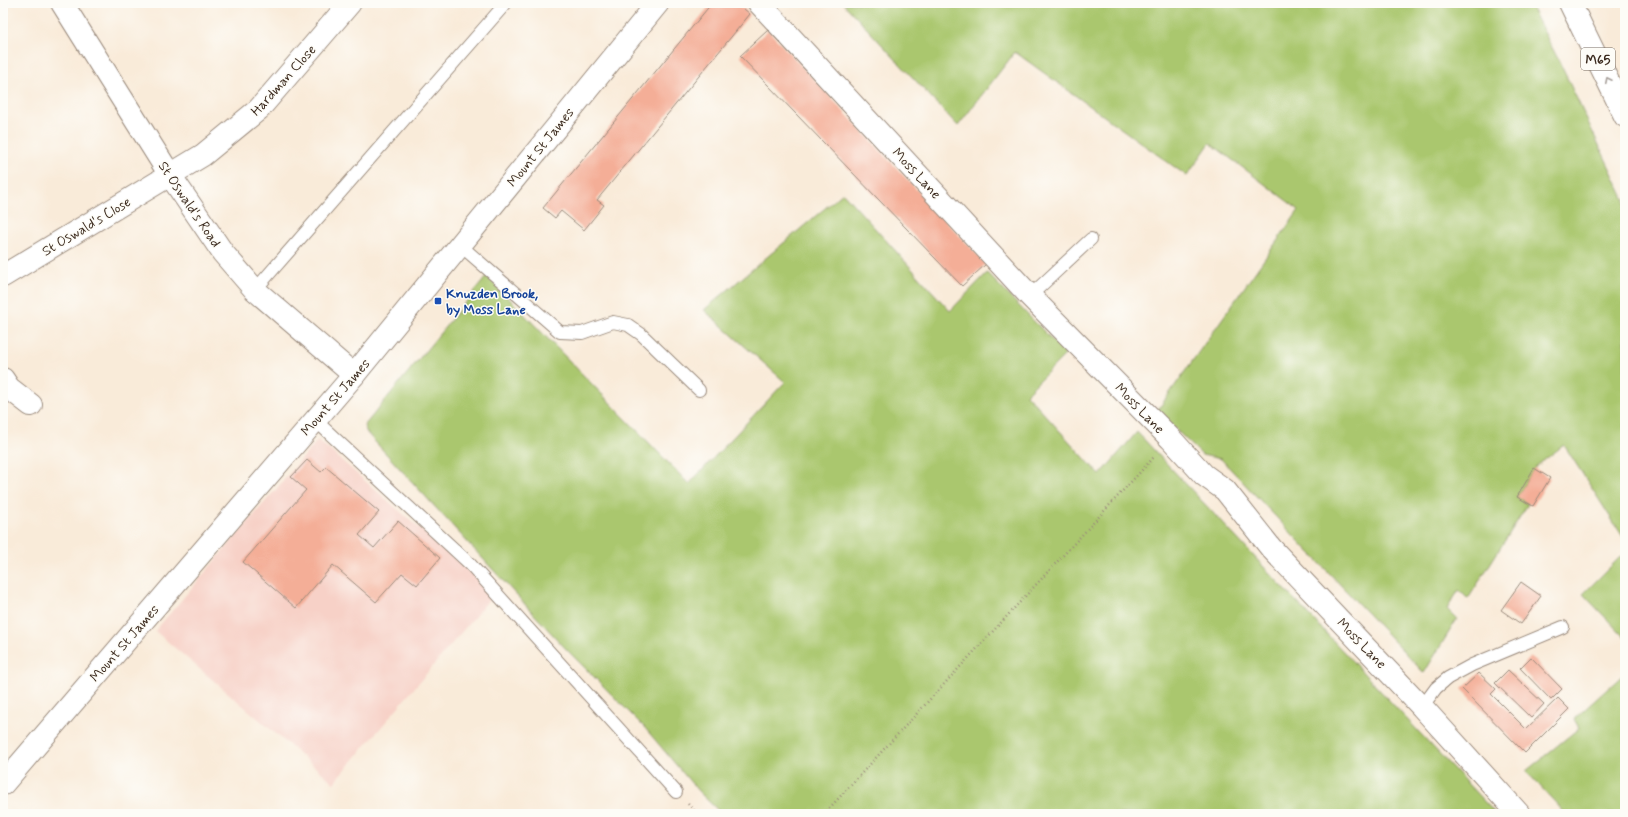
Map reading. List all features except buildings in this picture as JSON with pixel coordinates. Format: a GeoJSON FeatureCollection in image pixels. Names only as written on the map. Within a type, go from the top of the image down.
{"type":"FeatureCollection","features":[{"type":"Feature","properties":{"kind":"main road","name":"St Oswald's Road"},"geometry":{"type":"LineString","coordinates":[[62,3],[170,175],[223,253],[255,290],[354,375]]}},
{"type":"Feature","properties":{"kind":"main road","name":"Hardman Close"},"geometry":{"type":"LineString","coordinates":[[170,175],[203,155],[259,109],[350,3]]}},
{"type":"Feature","properties":{"kind":"main road","name":"Mount St James"},"geometry":{"type":"LineString","coordinates":[[3,784],[354,375],[658,3]]}},
{"type":"Feature","properties":{"kind":"main road","name":"Moss Lane"},"geometry":{"type":"LineString","coordinates":[[759,3],[1030,296],[1171,439],[1204,475],[1225,490],[1271,548],[1422,707],[1519,814]]}},
{"type":"Feature","properties":{"kind":"main road","name":"M65"},"geometry":{"type":"LineString","coordinates":[[1570,3],[1625,116]]}},
{"type":"Feature","properties":{"kind":"main road","name":"St Oswald's Close"},"geometry":{"type":"LineString","coordinates":[[3,276],[170,175]]}},
{"type":"Feature","properties":{"kind":"main road"},"geometry":{"type":"LineString","coordinates":[[3,379],[10,388],[31,405]]}},
{"type":"Feature","properties":{"kind":"lane"},"geometry":{"type":"LineString","coordinates":[[255,290],[506,3]]}},
{"type":"Feature","properties":{"kind":"lane"},"geometry":{"type":"LineString","coordinates":[[1030,296],[1091,239]]}},
{"type":"Feature","properties":{"kind":"lane"},"geometry":{"type":"LineString","coordinates":[[460,245],[560,332],[582,333],[613,322],[628,325],[641,334],[699,390]]}},
{"type":"Feature","properties":{"kind":"lane"},"geometry":{"type":"LineString","coordinates":[[315,420],[470,564],[676,792]]}},
{"type":"Feature","properties":{"kind":"lane"},"geometry":{"type":"LineString","coordinates":[[1422,707],[1436,688],[1448,678],[1466,668],[1563,627]]}},
{"type":"Feature","properties":{"kind":"path"},"geometry":{"type":"LineString","coordinates":[[824,814],[1171,439]]}},
{"type":"Feature","properties":{"kind":"shaded area"},"geometry":{"type":"Polygon","coordinates":[[[318,440],[495,594],[334,783],[155,631],[318,440]]]}},
{"type":"Feature","properties":{"kind":"green space"},"geometry":{"type":"Polygon","coordinates":[[[843,3],[1529,3],[1558,59],[1625,200],[1625,540],[1564,445],[1534,468],[1517,497],[1528,504],[1468,599],[1459,590],[1447,609],[1457,619],[1424,673],[1221,459],[1202,455],[1157,411],[1299,210],[1210,143],[1187,176],[1015,52],[958,126],[843,3]]]}},
{"type":"Feature","properties":{"kind":"green space"},"geometry":{"type":"Polygon","coordinates":[[[843,193],[950,311],[987,273],[1066,354],[1026,394],[1100,475],[1137,432],[1496,814],[722,814],[699,792],[645,728],[566,649],[367,433],[364,426],[487,276],[689,484],[785,382],[704,310],[843,193]]]}},
{"type":"Feature","properties":{"kind":"green space"},"geometry":{"type":"Polygon","coordinates":[[[1625,552],[1625,638],[1583,594],[1625,552]]]}},
{"type":"Feature","properties":{"kind":"green space"},"geometry":{"type":"Polygon","coordinates":[[[1625,673],[1625,814],[1566,814],[1526,771],[1579,728],[1574,719],[1625,673]]]}},
{"type":"Feature","properties":{"kind":"place","name":"Knuzden Brook, by Moss Lane"},"geometry":{"type":"Point","coordinates":[438,301]}}]}
